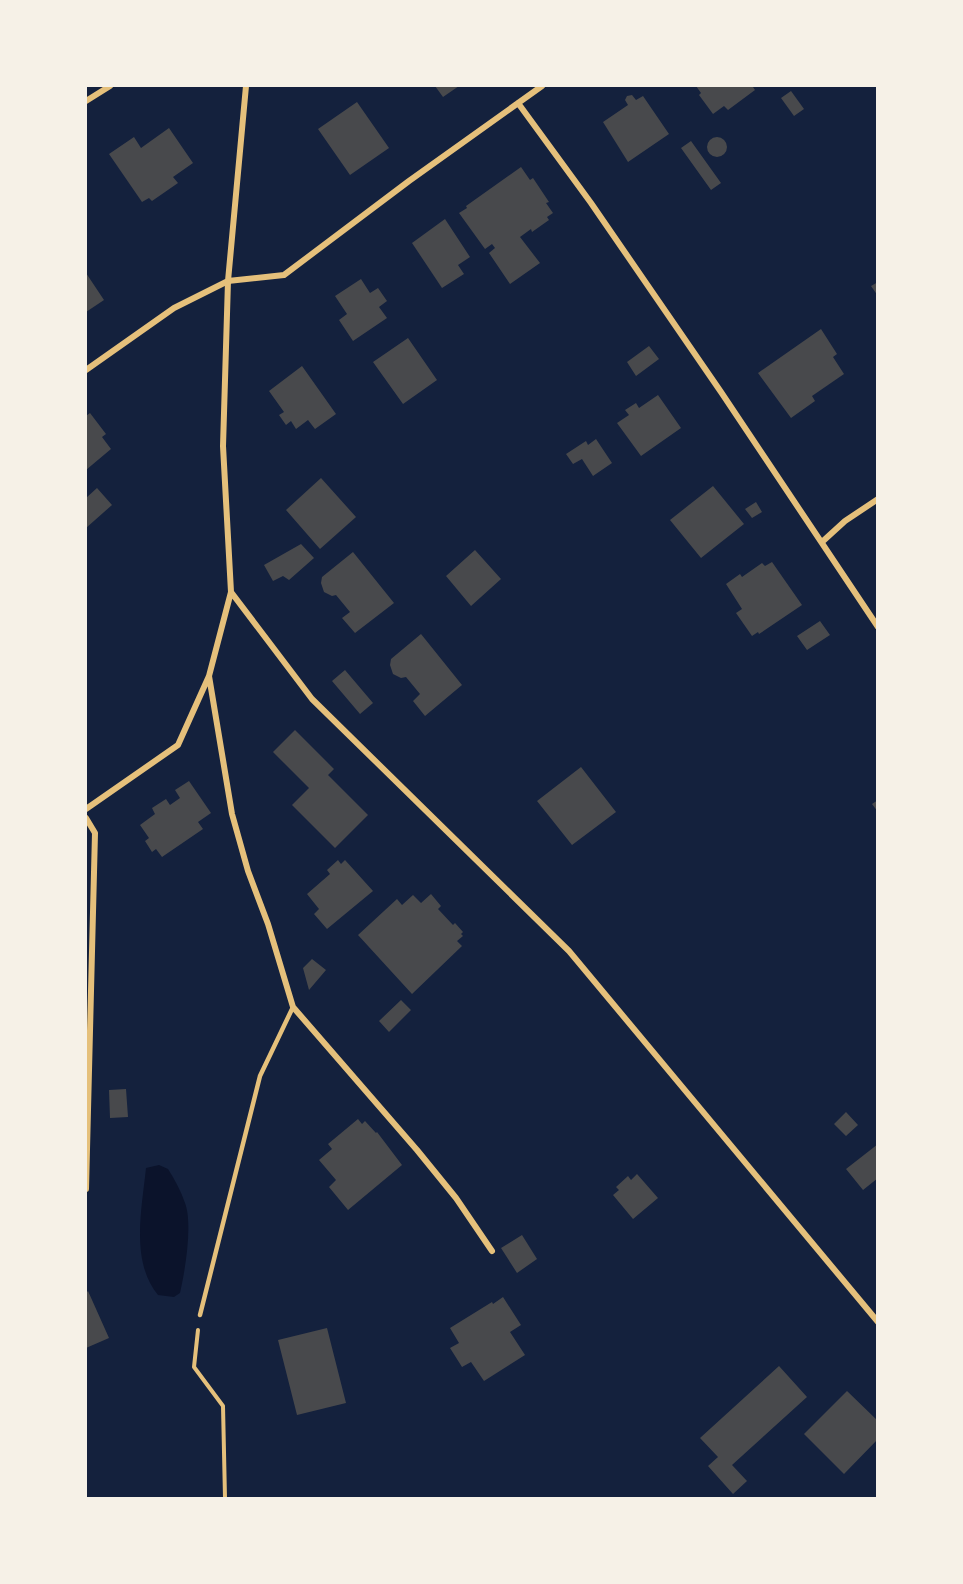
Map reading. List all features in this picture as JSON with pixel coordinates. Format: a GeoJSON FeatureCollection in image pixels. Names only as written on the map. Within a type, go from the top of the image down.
{"type":"FeatureCollection","features":[{"type":"Feature","properties":{"kind":"street"},"geometry":{"type":"LineString","coordinates":[[86,101],[110,86]]}},
{"type":"Feature","properties":{"kind":"street"},"geometry":{"type":"LineString","coordinates":[[86,809],[178,745],[209,676],[231,592],[223,446],[228,281],[246,86]]}},
{"type":"Feature","properties":{"kind":"street"},"geometry":{"type":"LineString","coordinates":[[86,370],[174,308],[228,281],[284,275],[542,86]]}},
{"type":"Feature","properties":{"kind":"street"},"geometry":{"type":"LineString","coordinates":[[518,103],[591,203],[721,392],[878,627]]}},
{"type":"Feature","properties":{"kind":"street"},"geometry":{"type":"LineString","coordinates":[[822,542],[845,521],[878,499]]}},
{"type":"Feature","properties":{"kind":"street"},"geometry":{"type":"LineString","coordinates":[[231,592],[312,699],[569,951],[878,1322]]}},
{"type":"Feature","properties":{"kind":"street"},"geometry":{"type":"LineString","coordinates":[[209,676],[232,814],[248,871],[268,924],[293,1006],[456,1198],[492,1251]]}},
{"type":"Feature","properties":{"kind":"street"},"geometry":{"type":"LineString","coordinates":[[86,818],[95,833],[86,1189]]}},
{"type":"Feature","properties":{"kind":"lane"},"geometry":{"type":"LineString","coordinates":[[200,1315],[260,1076],[293,1006]]}},
{"type":"Feature","properties":{"kind":"path"},"geometry":{"type":"LineString","coordinates":[[200,1315],[194,1367],[223,1406],[225,1498]]}},
{"type":"Feature","properties":{"kind":"water"},"geometry":{"type":"Polygon","coordinates":[[[159,1165],[171,1173],[182,1194],[187,1212],[188,1235],[184,1273],[180,1293],[174,1297],[158,1295],[149,1281],[141,1250],[141,1217],[146,1168],[159,1165]]]}},
{"type":"Feature","properties":{"kind":"building"},"geometry":{"type":"Polygon","coordinates":[[[435,86],[459,86],[443,97],[435,86]]]}},
{"type":"Feature","properties":{"kind":"building"},"geometry":{"type":"Polygon","coordinates":[[[696,86],[755,86],[753,87],[755,90],[728,110],[724,106],[713,114],[699,95],[701,93],[696,86]]]}},
{"type":"Feature","properties":{"kind":"building"},"geometry":{"type":"Polygon","coordinates":[[[791,91],[804,109],[794,116],[781,98],[791,91]]]}},
{"type":"Feature","properties":{"kind":"building"},"geometry":{"type":"Polygon","coordinates":[[[632,95],[636,100],[643,96],[669,134],[628,162],[603,122],[628,105],[625,100],[627,96],[632,95]]]}},
{"type":"Feature","properties":{"kind":"building"},"geometry":{"type":"Polygon","coordinates":[[[357,102],[389,148],[350,175],[318,129],[357,102]]]}},
{"type":"Feature","properties":{"kind":"building"},"geometry":{"type":"Polygon","coordinates":[[[169,128],[193,163],[173,177],[178,183],[152,201],[149,198],[142,202],[109,154],[134,137],[141,148],[169,128]]]}},
{"type":"Feature","properties":{"kind":"building"},"geometry":{"type":"Polygon","coordinates":[[[717,137],[724,140],[727,147],[724,154],[717,157],[710,154],[707,147],[710,140],[717,137]]]}},
{"type":"Feature","properties":{"kind":"building"},"geometry":{"type":"Polygon","coordinates":[[[691,141],[721,183],[711,190],[681,148],[691,141]]]}},
{"type":"Feature","properties":{"kind":"building"},"geometry":{"type":"Polygon","coordinates":[[[521,167],[530,180],[533,178],[549,202],[546,203],[553,213],[547,217],[549,220],[520,237],[540,263],[510,284],[489,253],[495,248],[492,244],[485,249],[459,213],[521,167]]]}},
{"type":"Feature","properties":{"kind":"building"},"geometry":{"type":"Polygon","coordinates":[[[445,219],[470,257],[458,265],[464,274],[442,288],[412,243],[445,219]]]}},
{"type":"Feature","properties":{"kind":"building"},"geometry":{"type":"Polygon","coordinates":[[[86,273],[104,300],[86,312],[86,273]]]}},
{"type":"Feature","properties":{"kind":"building"},"geometry":{"type":"Polygon","coordinates":[[[361,279],[370,293],[378,288],[387,301],[379,307],[387,318],[353,341],[339,320],[347,314],[335,296],[361,279]]]}},
{"type":"Feature","properties":{"kind":"building"},"geometry":{"type":"Polygon","coordinates":[[[878,282],[878,296],[871,286],[878,282]]]}},
{"type":"Feature","properties":{"kind":"building"},"geometry":{"type":"Polygon","coordinates":[[[821,329],[837,354],[833,357],[844,374],[812,396],[815,401],[791,418],[758,373],[821,329]]]}},
{"type":"Feature","properties":{"kind":"building"},"geometry":{"type":"Polygon","coordinates":[[[408,338],[437,380],[403,404],[373,362],[408,338]]]}},
{"type":"Feature","properties":{"kind":"building"},"geometry":{"type":"Polygon","coordinates":[[[649,346],[659,359],[636,376],[627,362],[649,346]]]}},
{"type":"Feature","properties":{"kind":"building"},"geometry":{"type":"Polygon","coordinates":[[[302,366],[336,414],[315,429],[308,420],[296,429],[291,421],[286,425],[279,415],[284,412],[269,391],[302,366]]]}},
{"type":"Feature","properties":{"kind":"building"},"geometry":{"type":"Polygon","coordinates":[[[658,395],[681,428],[641,456],[617,423],[629,415],[625,410],[636,403],[639,408],[658,395]]]}},
{"type":"Feature","properties":{"kind":"building"},"geometry":{"type":"Polygon","coordinates":[[[90,413],[106,434],[102,437],[111,449],[86,470],[86,416],[90,413]]]}},
{"type":"Feature","properties":{"kind":"building"},"geometry":{"type":"Polygon","coordinates":[[[596,439],[612,463],[593,476],[582,459],[573,464],[566,454],[586,441],[588,445],[596,439]]]}},
{"type":"Feature","properties":{"kind":"building"},"geometry":{"type":"Polygon","coordinates":[[[321,478],[356,517],[320,549],[286,510],[321,478]]]}},
{"type":"Feature","properties":{"kind":"building"},"geometry":{"type":"Polygon","coordinates":[[[713,486],[744,524],[701,558],[670,520],[713,486]]]}},
{"type":"Feature","properties":{"kind":"building"},"geometry":{"type":"Polygon","coordinates":[[[97,488],[112,505],[86,528],[86,498],[97,488]]]}},
{"type":"Feature","properties":{"kind":"building"},"geometry":{"type":"Polygon","coordinates":[[[756,502],[762,512],[752,518],[745,509],[756,502]]]}},
{"type":"Feature","properties":{"kind":"building"},"geometry":{"type":"Polygon","coordinates":[[[301,544],[314,558],[289,580],[283,576],[273,581],[264,565],[301,544]]]}},
{"type":"Feature","properties":{"kind":"building"},"geometry":{"type":"Polygon","coordinates":[[[475,550],[501,579],[471,606],[446,576],[475,550]]]}},
{"type":"Feature","properties":{"kind":"building"},"geometry":{"type":"Polygon","coordinates":[[[353,552],[394,603],[355,633],[342,618],[350,612],[336,595],[332,596],[324,592],[321,583],[322,577],[353,552]]]}},
{"type":"Feature","properties":{"kind":"building"},"geometry":{"type":"Polygon","coordinates":[[[772,562],[802,605],[759,634],[758,632],[752,636],[736,613],[742,609],[726,584],[740,574],[742,577],[762,563],[765,566],[772,562]]]}},
{"type":"Feature","properties":{"kind":"building"},"geometry":{"type":"Polygon","coordinates":[[[820,621],[830,635],[807,650],[797,636],[820,621]]]}},
{"type":"Feature","properties":{"kind":"building"},"geometry":{"type":"Polygon","coordinates":[[[421,634],[462,685],[425,716],[413,701],[420,694],[406,677],[401,678],[393,674],[390,665],[391,659],[421,634]]]}},
{"type":"Feature","properties":{"kind":"building"},"geometry":{"type":"Polygon","coordinates":[[[345,670],[373,703],[360,714],[332,681],[345,670]]]}},
{"type":"Feature","properties":{"kind":"building"},"geometry":{"type":"Polygon","coordinates":[[[295,730],[334,769],[328,775],[368,815],[335,848],[292,805],[309,788],[273,752],[295,730]]]}},
{"type":"Feature","properties":{"kind":"building"},"geometry":{"type":"Polygon","coordinates":[[[581,767],[616,812],[572,845],[537,801],[581,767]]]}},
{"type":"Feature","properties":{"kind":"building"},"geometry":{"type":"Polygon","coordinates":[[[189,781],[211,813],[198,822],[203,829],[162,857],[156,849],[152,852],[145,841],[149,838],[140,825],[155,814],[152,808],[166,799],[170,805],[180,798],[175,790],[189,781]]]}},
{"type":"Feature","properties":{"kind":"building"},"geometry":{"type":"Polygon","coordinates":[[[878,800],[878,812],[872,804],[878,800]]]}},
{"type":"Feature","properties":{"kind":"building"},"geometry":{"type":"Polygon","coordinates":[[[338,860],[341,864],[345,860],[373,891],[327,929],[314,914],[319,909],[307,894],[330,874],[327,870],[338,860]]]}},
{"type":"Feature","properties":{"kind":"building"},"geometry":{"type":"Polygon","coordinates":[[[431,894],[441,906],[438,909],[463,932],[461,934],[463,936],[457,941],[462,946],[412,994],[358,935],[397,899],[402,905],[413,895],[421,903],[431,894]]]}},
{"type":"Feature","properties":{"kind":"building"},"geometry":{"type":"Polygon","coordinates":[[[312,959],[326,970],[309,990],[303,968],[312,959]]]}},
{"type":"Feature","properties":{"kind":"building"},"geometry":{"type":"Polygon","coordinates":[[[401,1000],[411,1010],[389,1032],[379,1021],[401,1000]]]}},
{"type":"Feature","properties":{"kind":"building"},"geometry":{"type":"Polygon","coordinates":[[[126,1089],[128,1117],[110,1118],[109,1090],[126,1089]]]}},
{"type":"Feature","properties":{"kind":"building"},"geometry":{"type":"Polygon","coordinates":[[[846,1112],[858,1125],[846,1136],[834,1124],[846,1112]]]}},
{"type":"Feature","properties":{"kind":"building"},"geometry":{"type":"Polygon","coordinates":[[[358,1119],[362,1124],[365,1121],[377,1132],[402,1165],[348,1210],[329,1187],[336,1180],[319,1160],[332,1149],[328,1144],[358,1119]]]}},
{"type":"Feature","properties":{"kind":"building"},"geometry":{"type":"Polygon","coordinates":[[[878,1144],[878,1178],[863,1190],[846,1169],[878,1144]]]}},
{"type":"Feature","properties":{"kind":"building"},"geometry":{"type":"Polygon","coordinates":[[[637,1174],[658,1198],[633,1219],[613,1195],[619,1190],[616,1187],[628,1176],[631,1180],[637,1174]]]}},
{"type":"Feature","properties":{"kind":"building"},"geometry":{"type":"Polygon","coordinates":[[[522,1235],[537,1259],[517,1273],[501,1248],[522,1235]]]}},
{"type":"Feature","properties":{"kind":"building"},"geometry":{"type":"Polygon","coordinates":[[[88,1291],[109,1338],[86,1348],[86,1293],[88,1291]]]}},
{"type":"Feature","properties":{"kind":"building"},"geometry":{"type":"Polygon","coordinates":[[[503,1297],[521,1325],[510,1332],[525,1355],[484,1381],[471,1362],[462,1367],[450,1348],[459,1343],[450,1328],[503,1297]]]}},
{"type":"Feature","properties":{"kind":"building"},"geometry":{"type":"Polygon","coordinates":[[[327,1328],[346,1403],[297,1415],[278,1340],[327,1328]]]}},
{"type":"Feature","properties":{"kind":"building"},"geometry":{"type":"Polygon","coordinates":[[[779,1366],[807,1397],[732,1465],[747,1481],[733,1494],[708,1466],[718,1457],[700,1438],[779,1366]]]}},
{"type":"Feature","properties":{"kind":"building"},"geometry":{"type":"Polygon","coordinates":[[[847,1391],[878,1421],[878,1439],[844,1474],[804,1434],[847,1391]]]}}]}
